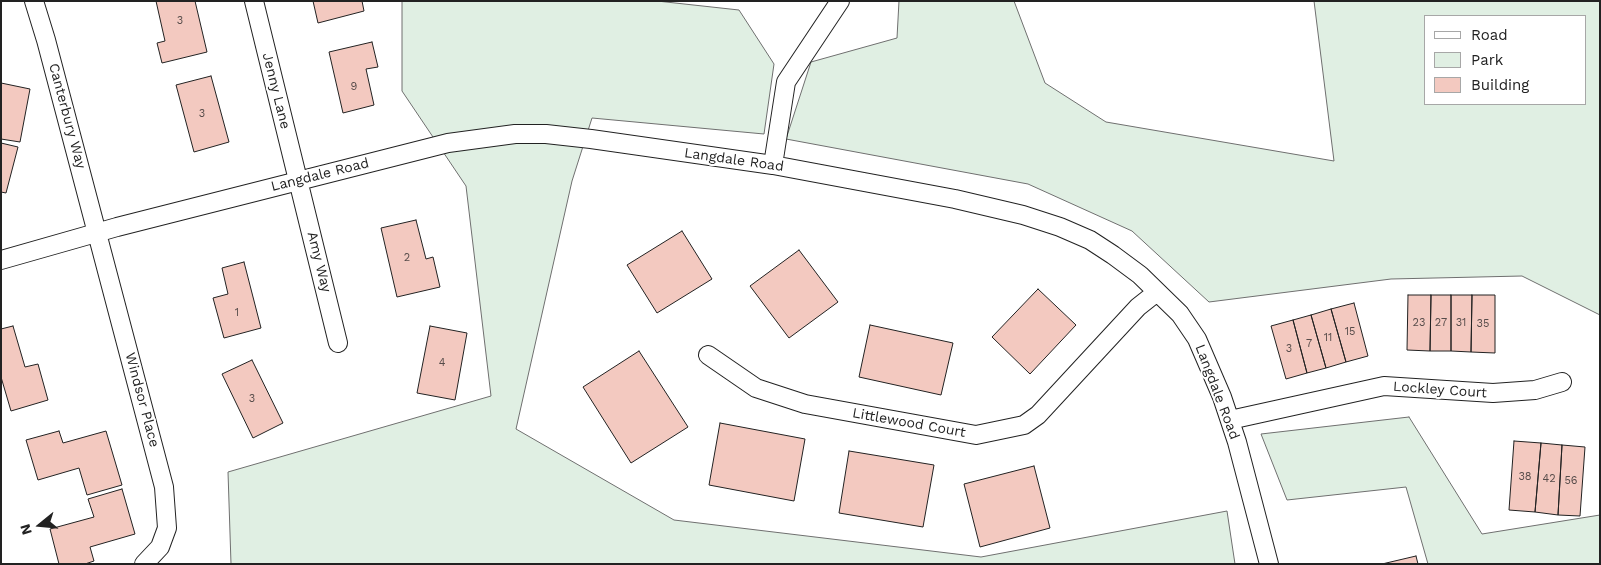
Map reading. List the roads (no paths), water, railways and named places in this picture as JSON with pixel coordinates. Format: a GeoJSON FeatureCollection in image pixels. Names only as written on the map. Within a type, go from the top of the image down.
{"type":"FeatureCollection","features":[{"type":"Feature","properties":{"kind":"street","name":"Canterbury Way"},"geometry":{"type":"LineString","coordinates":[[34,1],[98,232]]}},
{"type":"Feature","properties":{"kind":"street","name":"Jenny Lane"},"geometry":{"type":"LineString","coordinates":[[254,1],[299,180]]}},
{"type":"Feature","properties":{"kind":"street"},"geometry":{"type":"LineString","coordinates":[[773,164],[786,82],[840,1]]}},
{"type":"Feature","properties":{"kind":"street","name":"Langdale Road"},"geometry":{"type":"LineString","coordinates":[[1,260],[98,232],[448,143],[515,134],[546,134],[591,139],[773,164],[955,199],[1022,215],[1060,227],[1090,240],[1113,254],[1140,275],[1180,314],[1197,338],[1230,420],[1268,564]]}},
{"type":"Feature","properties":{"kind":"street","name":"Amy Way"},"geometry":{"type":"LineString","coordinates":[[299,180],[338,343]]}},
{"type":"Feature","properties":{"kind":"street","name":"Windsor Place"},"geometry":{"type":"LineString","coordinates":[[98,232],[164,487],[167,528],[160,547],[144,564]]}},
{"type":"Feature","properties":{"kind":"street","name":"Littlewood Court"},"geometry":{"type":"LineString","coordinates":[[708,355],[756,388],[805,404],[976,435],[1024,425],[1038,415],[1138,307],[1157,292]]}},
{"type":"Feature","properties":{"kind":"street","name":"Lockley Court"},"geometry":{"type":"LineString","coordinates":[[1230,420],[1384,386],[1493,393],[1534,390],[1562,382]]}}]}
